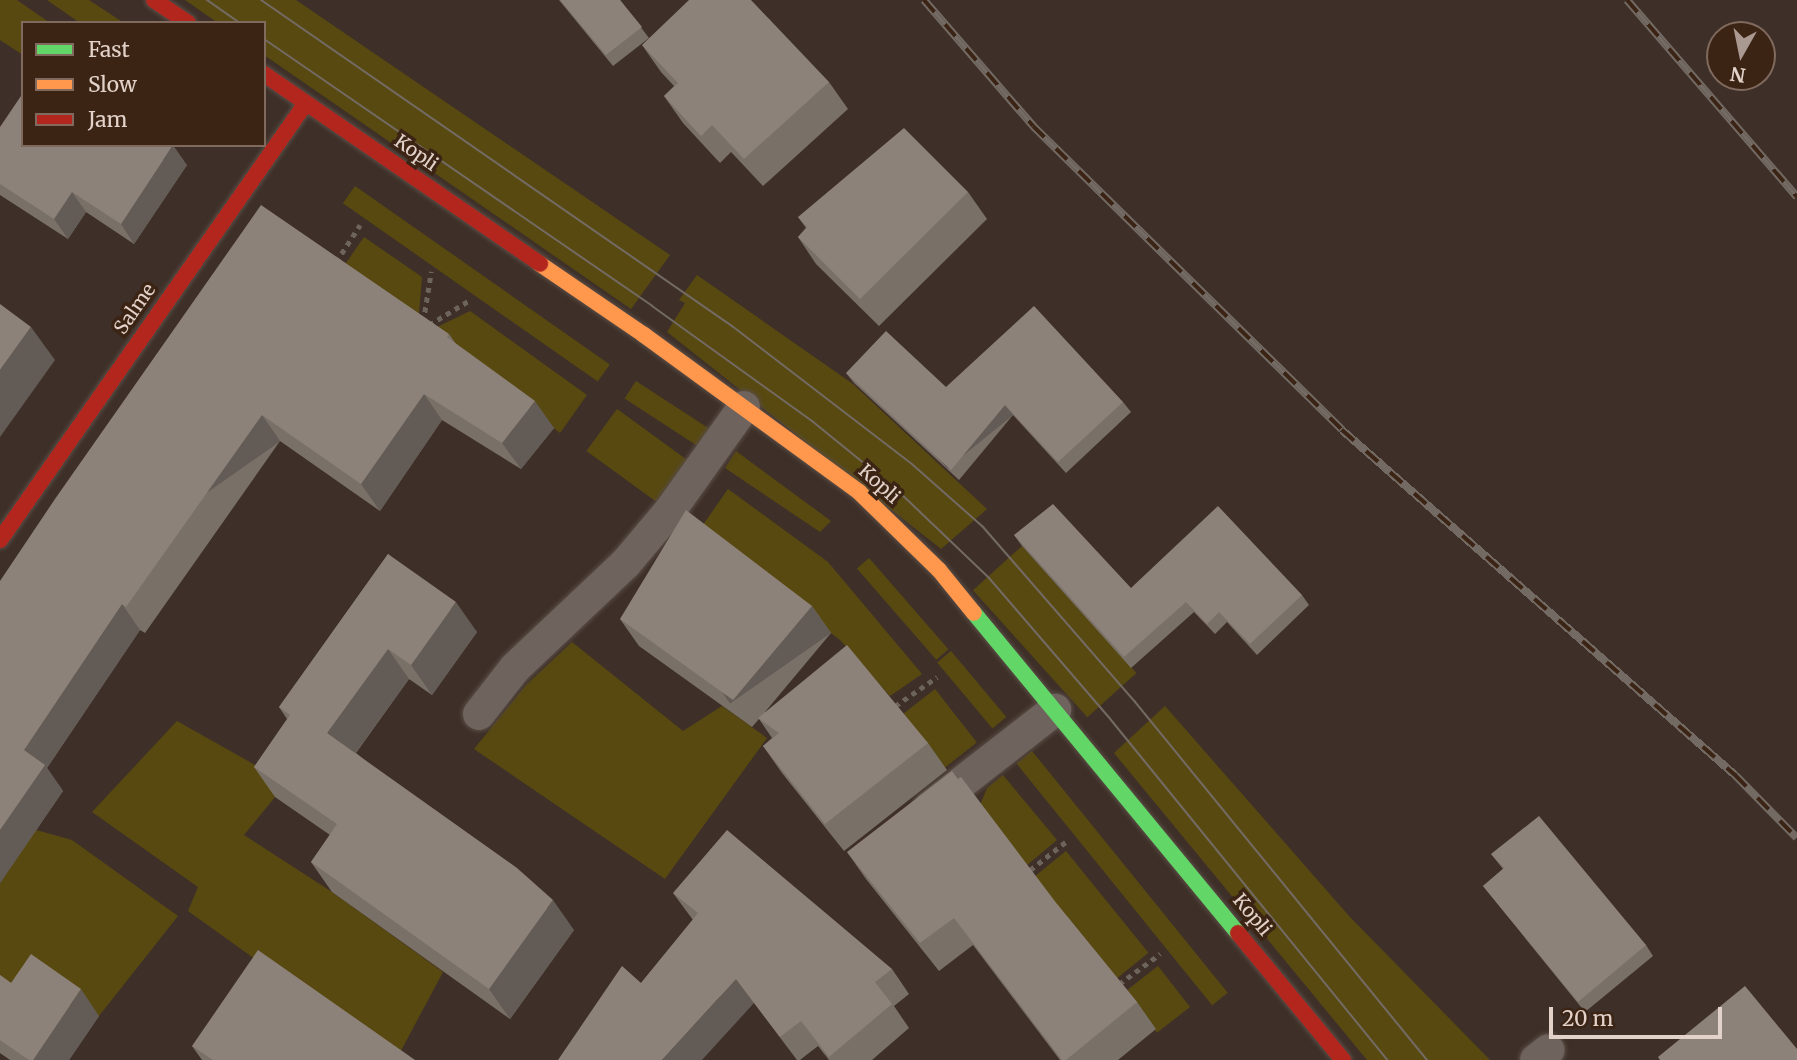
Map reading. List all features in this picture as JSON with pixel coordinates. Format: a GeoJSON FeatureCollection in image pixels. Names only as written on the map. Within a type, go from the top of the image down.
{"type":"FeatureCollection","features":[{"type":"Feature","properties":{"kind":"street"},"geometry":{"type":"LineString","coordinates":[[154,0],[185,21]]}},
{"type":"Feature","properties":{"kind":"street","name":"Kopli"},"geometry":{"type":"LineString","coordinates":[[266,75],[744,407],[859,492],[939,570],[1343,1060]]}},
{"type":"Feature","properties":{"kind":"street","name":"Salme"},"geometry":{"type":"LineString","coordinates":[[0,540],[306,103]]}},
{"type":"Feature","properties":{"kind":"lane"},"geometry":{"type":"LineString","coordinates":[[480,714],[514,668],[626,562],[669,512],[744,407]]}},
{"type":"Feature","properties":{"kind":"lane"},"geometry":{"type":"LineString","coordinates":[[911,822],[1055,710]]}},
{"type":"Feature","properties":{"kind":"path"},"geometry":{"type":"LineString","coordinates":[[332,268],[360,225]]}},
{"type":"Feature","properties":{"kind":"path"},"geometry":{"type":"LineString","coordinates":[[431,272],[422,330],[470,300]]}},
{"type":"Feature","properties":{"kind":"path"},"geometry":{"type":"LineString","coordinates":[[895,706],[937,677]]}},
{"type":"Feature","properties":{"kind":"path"},"geometry":{"type":"LineString","coordinates":[[1030,870],[1068,840]]}},
{"type":"Feature","properties":{"kind":"path"},"geometry":{"type":"LineString","coordinates":[[1119,984],[1160,954]]}},
{"type":"Feature","properties":{"kind":"shaded area"},"geometry":{"type":"Polygon","coordinates":[[[0,0],[17,0],[47,21],[21,21],[21,54],[0,40],[0,0]]]}},
{"type":"Feature","properties":{"kind":"shaded area"},"geometry":{"type":"Polygon","coordinates":[[[47,0],[89,0],[121,21],[77,21],[47,0]]]}},
{"type":"Feature","properties":{"kind":"shaded area"},"geometry":{"type":"Polygon","coordinates":[[[185,0],[296,0],[670,255],[631,309],[266,56],[266,21],[215,21],[185,0]]]}},
{"type":"Feature","properties":{"kind":"shaded area"},"geometry":{"type":"Polygon","coordinates":[[[355,186],[610,364],[598,382],[343,203],[355,186]]]}},
{"type":"Feature","properties":{"kind":"shaded area"},"geometry":{"type":"Polygon","coordinates":[[[364,237],[422,277],[418,326],[339,273],[364,237]]]}},
{"type":"Feature","properties":{"kind":"shaded area"},"geometry":{"type":"Polygon","coordinates":[[[697,275],[853,384],[987,509],[941,549],[667,332],[685,303],[679,300],[697,275]]]}},
{"type":"Feature","properties":{"kind":"shaded area"},"geometry":{"type":"Polygon","coordinates":[[[470,311],[587,395],[560,433],[427,332],[470,311]]]}},
{"type":"Feature","properties":{"kind":"shaded area"},"geometry":{"type":"Polygon","coordinates":[[[636,381],[709,428],[698,446],[625,399],[636,381]]]}},
{"type":"Feature","properties":{"kind":"shaded area"},"geometry":{"type":"Polygon","coordinates":[[[617,409],[687,460],[656,502],[586,451],[617,409]]]}},
{"type":"Feature","properties":{"kind":"shaded area"},"geometry":{"type":"Polygon","coordinates":[[[736,451],[831,521],[820,532],[725,468],[736,451]]]}},
{"type":"Feature","properties":{"kind":"shaded area"},"geometry":{"type":"Polygon","coordinates":[[[728,489],[828,562],[922,674],[890,696],[840,640],[698,532],[728,489]]]}},
{"type":"Feature","properties":{"kind":"shaded area"},"geometry":{"type":"Polygon","coordinates":[[[1022,546],[1136,673],[1087,717],[973,590],[1022,546]]]}},
{"type":"Feature","properties":{"kind":"shaded area"},"geometry":{"type":"Polygon","coordinates":[[[869,558],[948,649],[936,660],[857,568],[869,558]]]}},
{"type":"Feature","properties":{"kind":"shaded area"},"geometry":{"type":"Polygon","coordinates":[[[572,642],[683,731],[722,706],[767,738],[665,879],[474,749],[526,685],[572,642]]]}},
{"type":"Feature","properties":{"kind":"shaded area"},"geometry":{"type":"Polygon","coordinates":[[[951,651],[1006,717],[992,728],[937,663],[951,651]]]}},
{"type":"Feature","properties":{"kind":"shaded area"},"geometry":{"type":"Polygon","coordinates":[[[935,689],[977,743],[943,769],[901,715],[935,689]]]}},
{"type":"Feature","properties":{"kind":"shaded area"},"geometry":{"type":"Polygon","coordinates":[[[1165,706],[1349,916],[1490,1060],[1367,1060],[1114,753],[1165,706]]]}},
{"type":"Feature","properties":{"kind":"shaded area"},"geometry":{"type":"Polygon","coordinates":[[[177,721],[264,770],[275,797],[244,835],[332,892],[443,972],[396,1060],[188,911],[198,887],[92,812],[177,721]]]}},
{"type":"Feature","properties":{"kind":"shaded area"},"geometry":{"type":"Polygon","coordinates":[[[1032,751],[1228,993],[1212,1005],[1016,764],[1032,751]]]}},
{"type":"Feature","properties":{"kind":"shaded area"},"geometry":{"type":"Polygon","coordinates":[[[1003,775],[1057,840],[1026,866],[980,805],[987,788],[1003,775]]]}},
{"type":"Feature","properties":{"kind":"shaded area"},"geometry":{"type":"Polygon","coordinates":[[[36,830],[72,840],[178,916],[99,1016],[0,988],[0,883],[36,830]]]}},
{"type":"Feature","properties":{"kind":"shaded area"},"geometry":{"type":"Polygon","coordinates":[[[1066,851],[1148,953],[1116,979],[1033,877],[1066,851]]]}},
{"type":"Feature","properties":{"kind":"shaded area"},"geometry":{"type":"Polygon","coordinates":[[[1158,966],[1190,1007],[1157,1033],[1125,992],[1158,966]]]}},
{"type":"Feature","properties":{"kind":"building"},"geometry":{"type":"Polygon","coordinates":[[[560,0],[620,0],[642,27],[606,55],[560,0]]]}},
{"type":"Feature","properties":{"kind":"building"},"geometry":{"type":"Polygon","coordinates":[[[689,0],[751,0],[829,82],[744,159],[712,125],[701,136],[664,96],[678,83],[642,45],[689,0]]]}},
{"type":"Feature","properties":{"kind":"building"},"geometry":{"type":"Polygon","coordinates":[[[21,96],[21,147],[172,147],[121,224],[72,192],[54,219],[0,184],[0,127],[21,96]]]}},
{"type":"Feature","properties":{"kind":"building"},"geometry":{"type":"Polygon","coordinates":[[[904,128],[968,192],[860,299],[798,237],[807,227],[798,217],[904,128]]]}},
{"type":"Feature","properties":{"kind":"building"},"geometry":{"type":"Polygon","coordinates":[[[261,205],[449,334],[447,337],[535,401],[502,443],[424,394],[361,484],[262,415],[126,607],[122,604],[24,750],[45,765],[0,830],[0,581],[261,205]]]}},
{"type":"Feature","properties":{"kind":"building"},"geometry":{"type":"Polygon","coordinates":[[[0,304],[31,327],[0,370],[0,304]]]}},
{"type":"Feature","properties":{"kind":"building"},"geometry":{"type":"Polygon","coordinates":[[[1034,306],[1123,402],[1058,462],[1005,405],[951,470],[846,373],[886,331],[946,387],[1034,306]]]}},
{"type":"Feature","properties":{"kind":"building"},"geometry":{"type":"Polygon","coordinates":[[[1053,504],[1131,588],[1218,506],[1302,595],[1250,644],[1219,612],[1207,624],[1186,602],[1124,657],[1014,535],[1053,504]]]}},
{"type":"Feature","properties":{"kind":"building"},"geometry":{"type":"Polygon","coordinates":[[[686,510],[812,606],[733,700],[620,619],[686,510]]]}},
{"type":"Feature","properties":{"kind":"building"},"geometry":{"type":"Polygon","coordinates":[[[388,554],[456,602],[411,665],[388,649],[327,733],[517,868],[553,900],[489,989],[311,862],[337,824],[254,767],[290,715],[279,707],[388,554]]]}},
{"type":"Feature","properties":{"kind":"building"},"geometry":{"type":"Polygon","coordinates":[[[847,645],[928,743],[825,824],[763,746],[779,733],[758,718],[847,645]]]}},
{"type":"Feature","properties":{"kind":"building"},"geometry":{"type":"Polygon","coordinates":[[[952,771],[958,779],[961,777],[1057,904],[1137,1002],[1066,1060],[1062,1060],[954,918],[920,943],[847,852],[952,771]]]}},
{"type":"Feature","properties":{"kind":"building"},"geometry":{"type":"Polygon","coordinates":[[[1539,816],[1646,945],[1578,1002],[1483,886],[1504,868],[1491,854],[1539,816]]]}},
{"type":"Feature","properties":{"kind":"building"},"geometry":{"type":"Polygon","coordinates":[[[727,830],[892,969],[875,982],[892,1004],[829,1057],[801,1021],[780,1037],[736,979],[662,1060],[558,1060],[622,966],[641,983],[698,913],[673,893],[727,830]]]}},
{"type":"Feature","properties":{"kind":"building"},"geometry":{"type":"Polygon","coordinates":[[[258,950],[415,1060],[213,1060],[192,1046],[258,950]]]}},
{"type":"Feature","properties":{"kind":"building"},"geometry":{"type":"Polygon","coordinates":[[[31,954],[81,989],[33,1060],[29,1060],[0,1040],[0,975],[11,983],[31,954]]]}},
{"type":"Feature","properties":{"kind":"building"},"geometry":{"type":"Polygon","coordinates":[[[1745,986],[1797,1049],[1797,1060],[1660,1060],[1658,1057],[1745,986]]]}},
{"type":"Feature","properties":{"kind":"tram line"},"geometry":{"type":"LineString","coordinates":[[207,0],[237,21]]}},
{"type":"Feature","properties":{"kind":"tram line"},"geometry":{"type":"LineString","coordinates":[[261,0],[732,326],[913,465],[983,527],[1135,702],[1427,1060]]}},
{"type":"Feature","properties":{"kind":"tram line"},"geometry":{"type":"LineString","coordinates":[[266,40],[652,306],[812,421],[897,490],[989,578],[1111,720],[1387,1060]]}},
{"type":"Feature","properties":{"kind":"railway"},"geometry":{"type":"LineString","coordinates":[[924,0],[1033,126],[1342,430],[1735,775],[1797,838]]}},
{"type":"Feature","properties":{"kind":"railway"},"geometry":{"type":"LineString","coordinates":[[1627,0],[1797,197]]}},
{"type":"Feature","properties":{"kind":"traffic: fast"},"geometry":{"type":"LineString","coordinates":[[974,613],[1238,933]]}},
{"type":"Feature","properties":{"kind":"traffic: slow"},"geometry":{"type":"LineString","coordinates":[[540,264],[644,335],[859,492],[939,570],[974,613]]}},
{"type":"Feature","properties":{"kind":"traffic: jam"},"geometry":{"type":"LineString","coordinates":[[154,0],[185,21]]}},
{"type":"Feature","properties":{"kind":"traffic: jam"},"geometry":{"type":"LineString","coordinates":[[266,75],[540,264]]}},
{"type":"Feature","properties":{"kind":"traffic: jam"},"geometry":{"type":"LineString","coordinates":[[0,540],[306,103]]}},
{"type":"Feature","properties":{"kind":"traffic: jam"},"geometry":{"type":"LineString","coordinates":[[1238,933],[1343,1060]]}}]}
